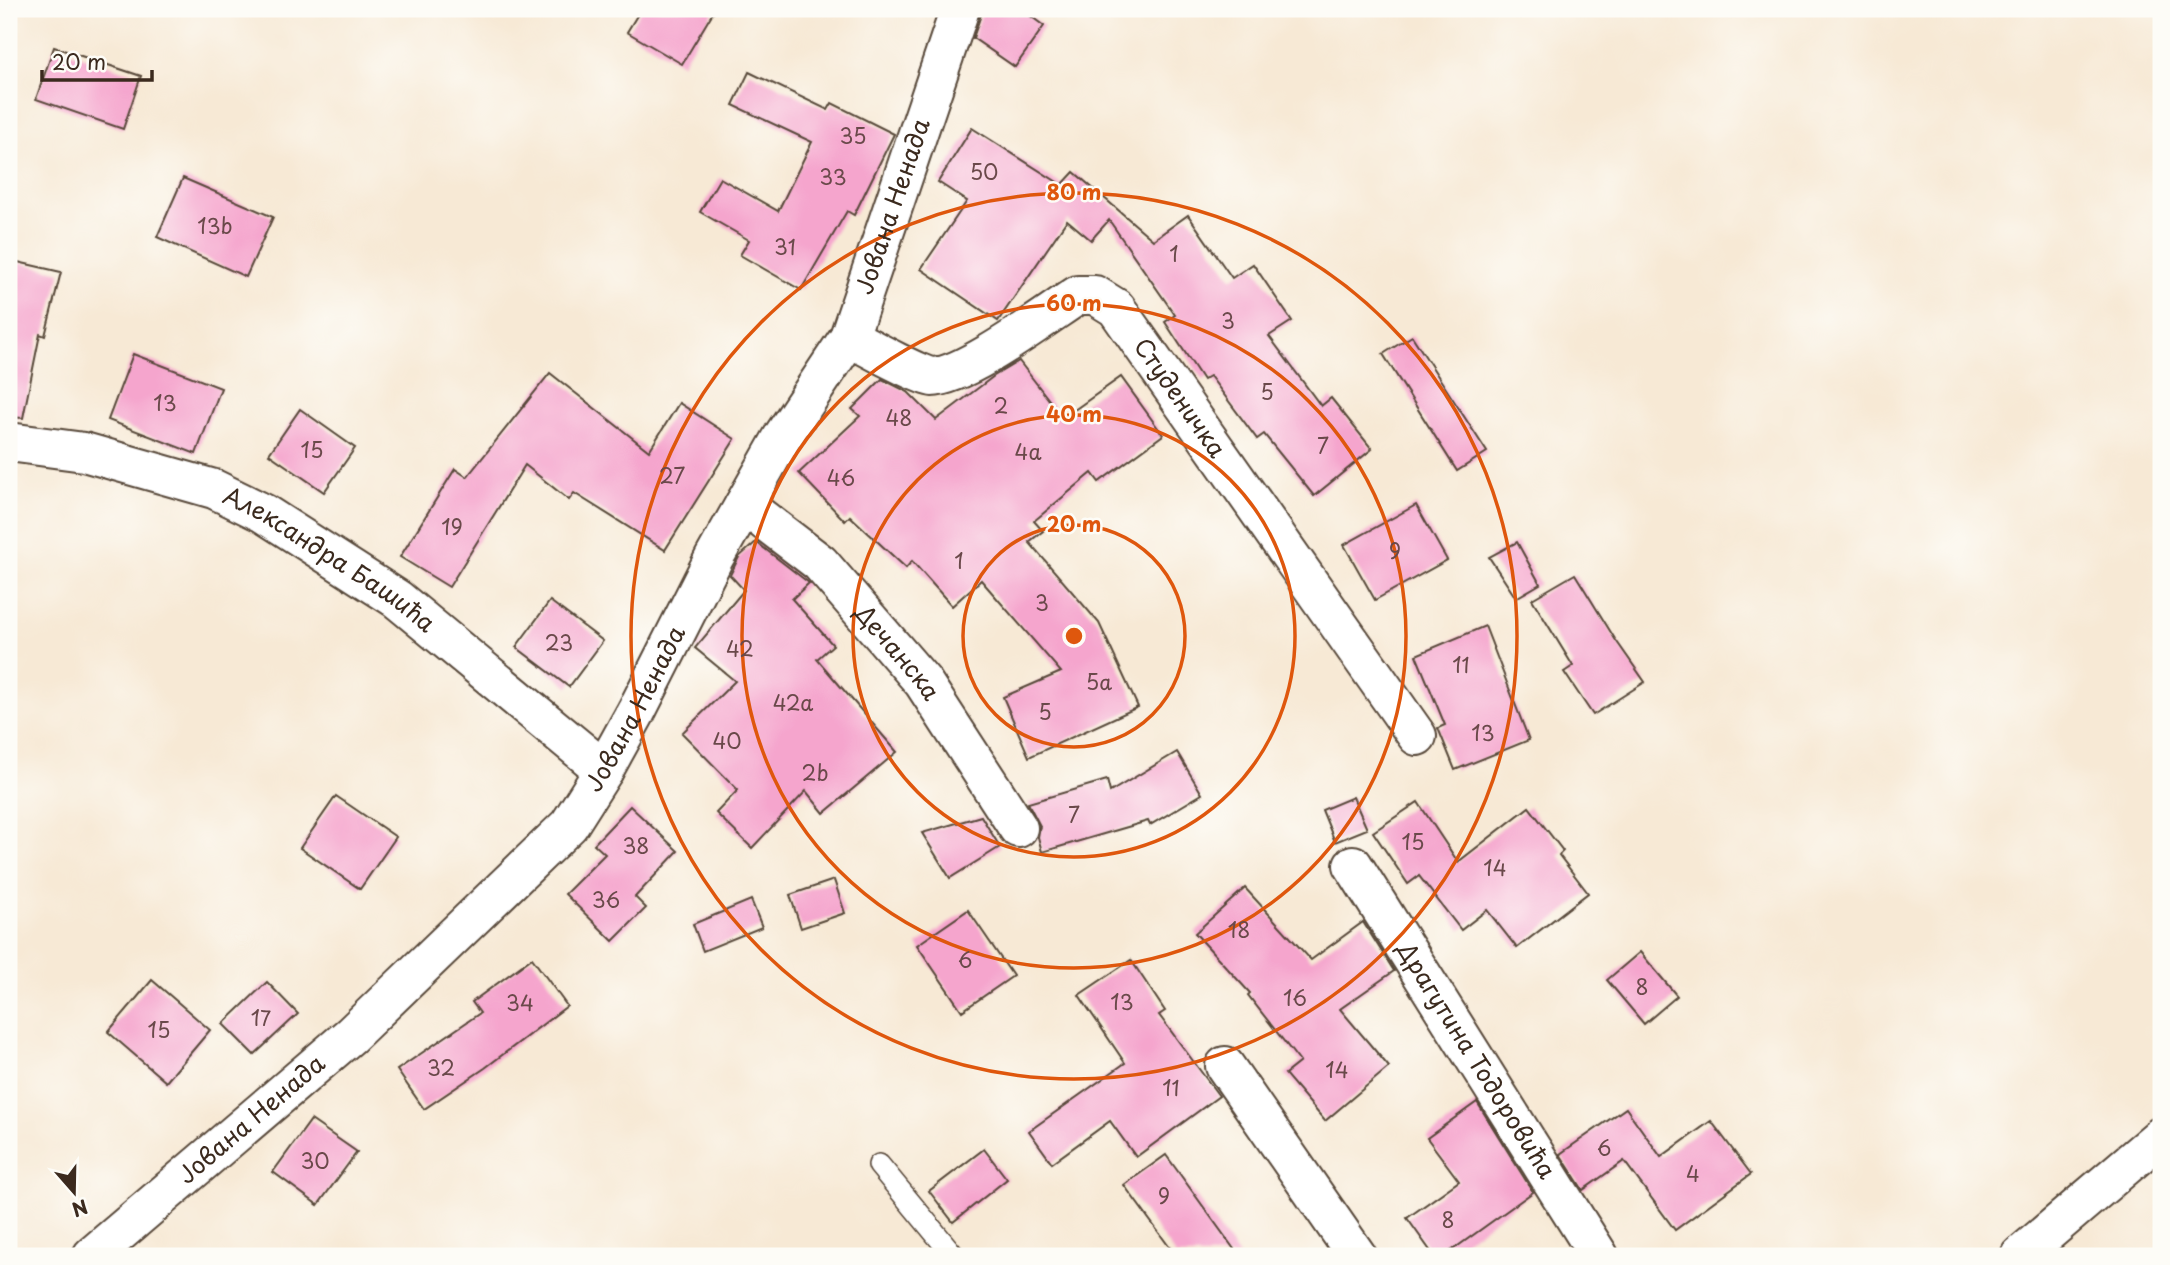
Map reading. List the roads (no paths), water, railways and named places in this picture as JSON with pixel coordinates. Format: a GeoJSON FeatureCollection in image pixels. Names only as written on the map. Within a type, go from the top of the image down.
{"type":"FeatureCollection","features":[{"type":"Feature","properties":{"kind":"street","name":"Јована Ненада"},"geometry":{"type":"LineString","coordinates":[[92,1256],[352,1034],[569,825],[604,770],[783,436],[849,337],[960,9]]}},
{"type":"Feature","properties":{"kind":"street","name":"Студеничка"},"geometry":{"type":"LineString","coordinates":[[849,337],[930,378],[954,373],[1078,295],[1094,295],[1116,308],[1417,736]]}},
{"type":"Feature","properties":{"kind":"street","name":"Александра Башића"},"geometry":{"type":"LineString","coordinates":[[9,442],[84,452],[214,489],[263,513],[397,599],[604,770]]}},
{"type":"Feature","properties":{"kind":"street","name":"Дечанска"},"geometry":{"type":"LineString","coordinates":[[744,505],[820,563],[923,682],[1018,828]]}},
{"type":"Feature","properties":{"kind":"street","name":"Драгутина Тодоровића"},"geometry":{"type":"LineString","coordinates":[[1353,865],[1599,1256]]}},
{"type":"Feature","properties":{"kind":"street"},"geometry":{"type":"LineString","coordinates":[[1225,1066],[1357,1256]]}},
{"type":"Feature","properties":{"kind":"street"},"geometry":{"type":"LineString","coordinates":[[2020,1256],[2161,1136]]}},
{"type":"Feature","properties":{"kind":"lane"},"geometry":{"type":"LineString","coordinates":[[879,1165],[954,1256]]}}]}
